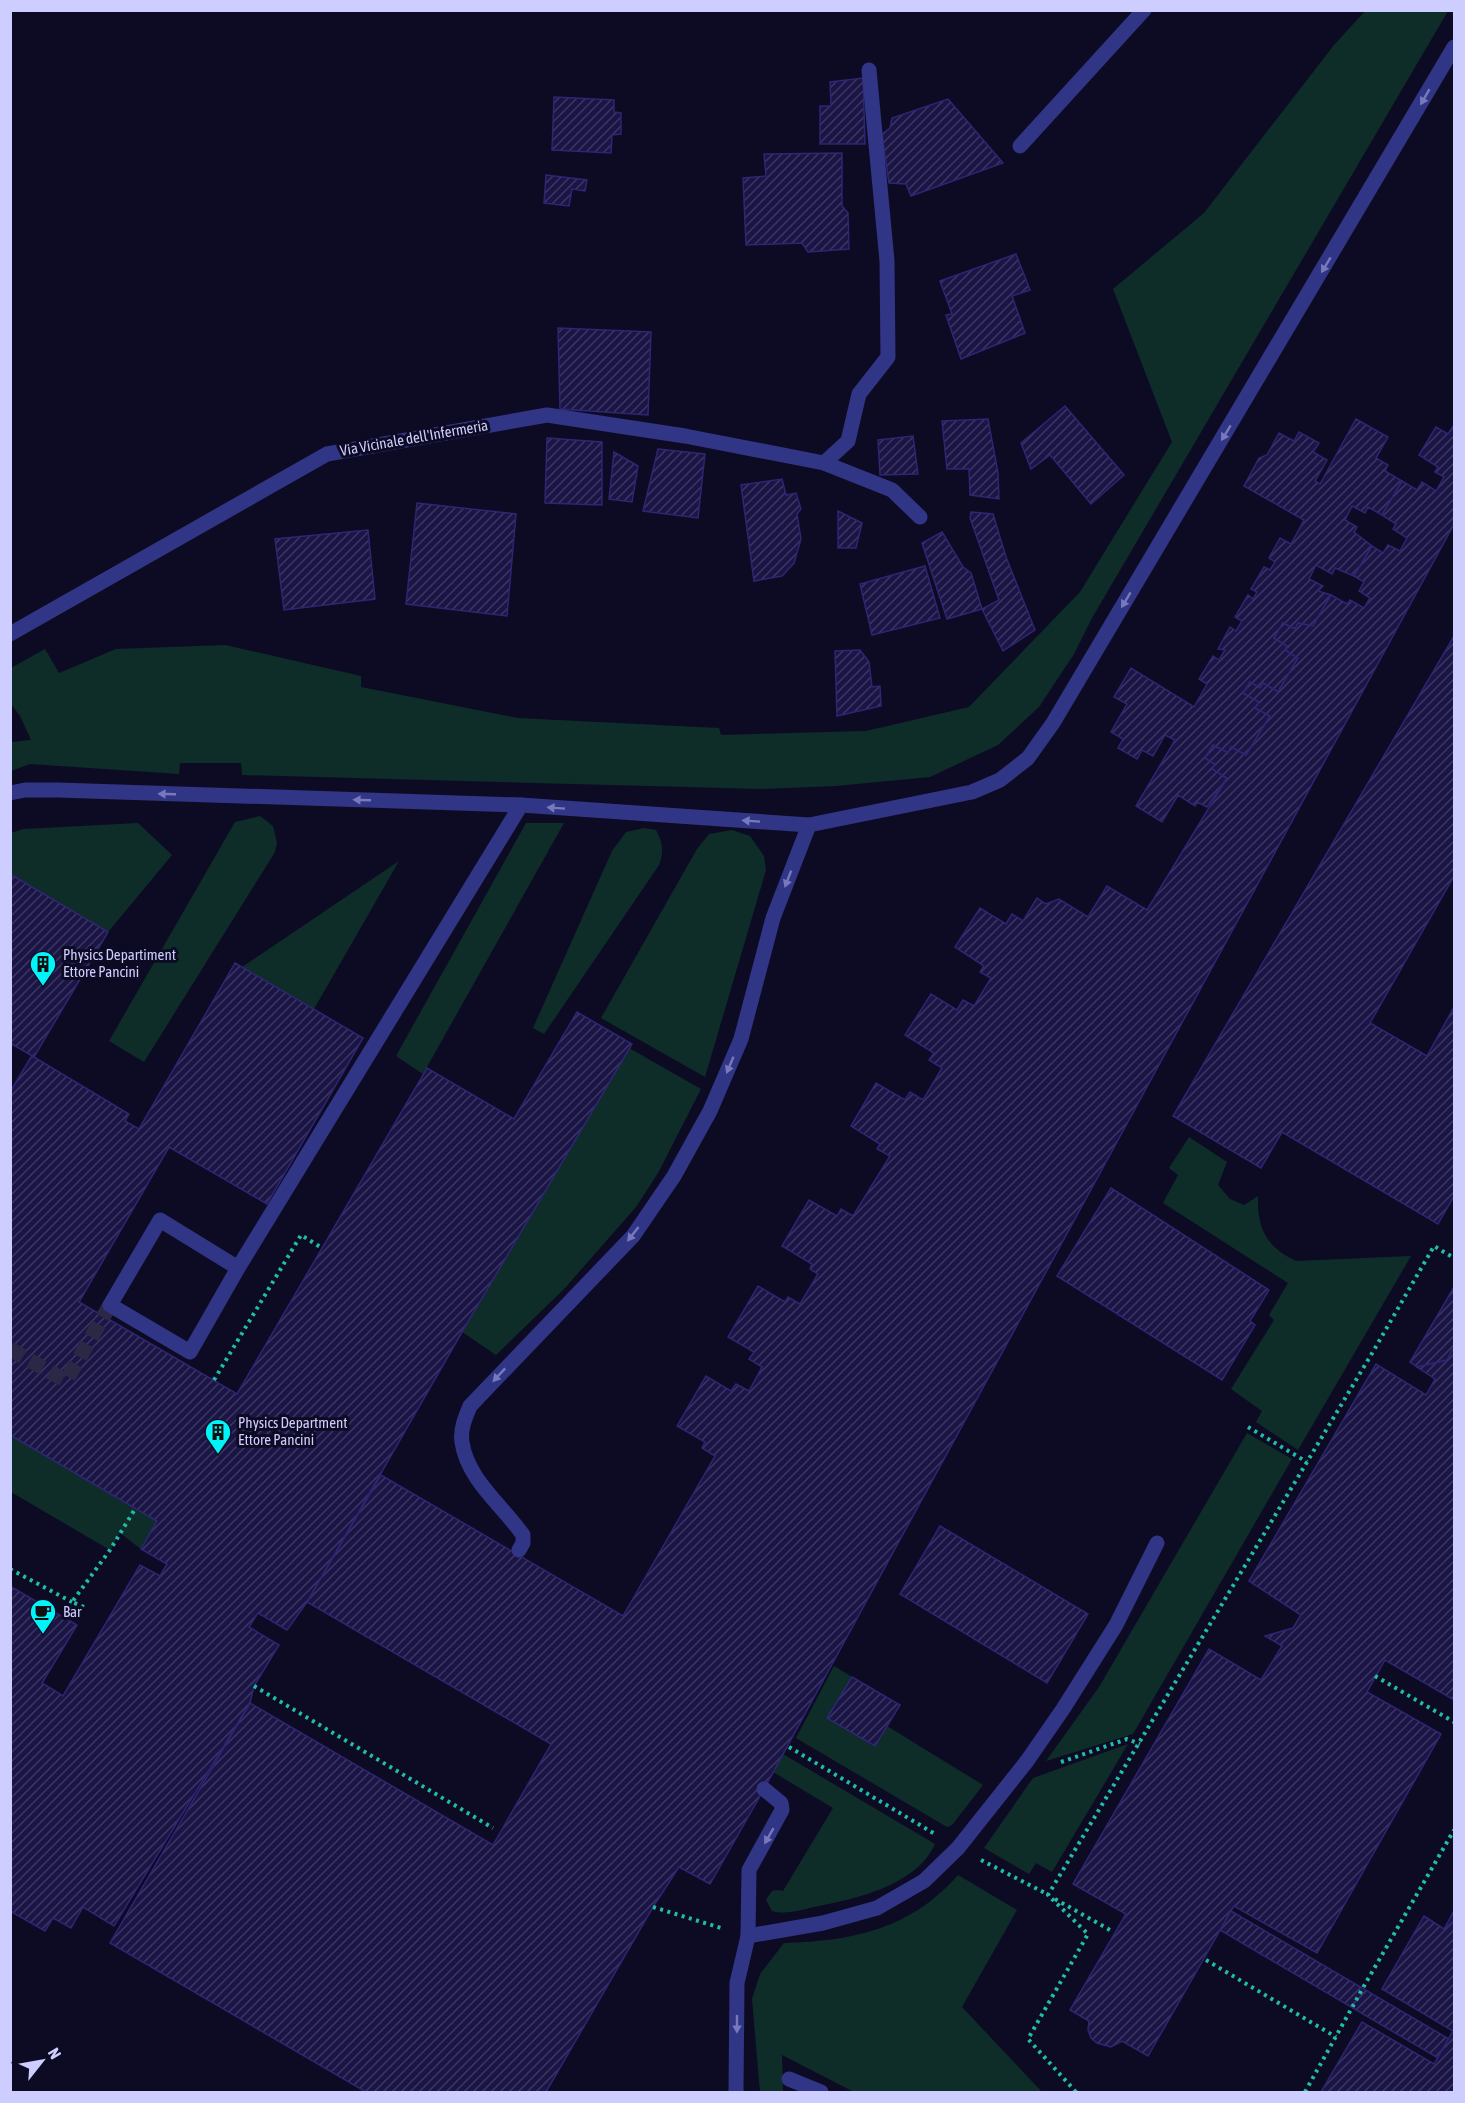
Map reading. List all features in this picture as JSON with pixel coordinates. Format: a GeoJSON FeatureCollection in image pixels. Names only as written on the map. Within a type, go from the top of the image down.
{"type":"FeatureCollection","features":[{"type":"Feature","properties":{"kind":"street"},"geometry":{"type":"LineString","coordinates":[[1020,146],[1144,10]]}},
{"type":"Feature","properties":{"kind":"street"},"geometry":{"type":"LineString","coordinates":[[10,793],[24,790],[58,790],[521,805],[809,825],[972,792],[999,780],[1028,758],[1053,723],[1455,47]]}},
{"type":"Feature","properties":{"kind":"street"},"geometry":{"type":"LineString","coordinates":[[824,464],[848,441],[859,394],[888,357],[887,261],[869,70]]}},
{"type":"Feature","properties":{"kind":"street","name":"Via Vicinale dell'Infermeria"},"geometry":{"type":"LineString","coordinates":[[10,634],[327,454],[547,415],[685,436],[824,464],[892,490],[920,517]]}},
{"type":"Feature","properties":{"kind":"street"},"geometry":{"type":"LineString","coordinates":[[238,1268],[160,1220],[110,1305],[190,1352],[238,1268],[521,805]]}},
{"type":"Feature","properties":{"kind":"street"},"geometry":{"type":"LineString","coordinates":[[519,1550],[523,1543],[523,1535],[475,1475],[466,1458],[461,1441],[462,1425],[470,1406],[633,1236],[674,1176],[710,1112],[741,1039],[773,918],[809,825]]}},
{"type":"Feature","properties":{"kind":"street"},"geometry":{"type":"LineString","coordinates":[[748,1936],[823,1923],[877,1908],[924,1881],[958,1848],[1070,1700],[1116,1625],[1157,1543]]}},
{"type":"Feature","properties":{"kind":"street"},"geometry":{"type":"LineString","coordinates":[[736,2092],[737,1983],[748,1936],[749,1870],[782,1810],[781,1803],[764,1789]]}},
{"type":"Feature","properties":{"kind":"street"},"geometry":{"type":"LineString","coordinates":[[789,2079],[821,2092]]}},
{"type":"Feature","properties":{"kind":"path"},"geometry":{"type":"LineString","coordinates":[[214,1380],[301,1235],[322,1248]]}},
{"type":"Feature","properties":{"kind":"path"},"geometry":{"type":"LineString","coordinates":[[1076,2092],[1028,2039],[1088,1934],[1048,1894],[1140,1744],[1434,1246],[1455,1258]]}},
{"type":"Feature","properties":{"kind":"path"},"geometry":{"type":"LineString","coordinates":[[1248,1427],[1307,1462]]}},
{"type":"Feature","properties":{"kind":"path"},"geometry":{"type":"LineString","coordinates":[[72,1602],[110,1550],[135,1509]]}},
{"type":"Feature","properties":{"kind":"path"},"geometry":{"type":"LineString","coordinates":[[10,1569],[84,1607]]}},
{"type":"Feature","properties":{"kind":"path"},"geometry":{"type":"LineString","coordinates":[[1376,1676],[1455,1722]]}},
{"type":"Feature","properties":{"kind":"path"},"geometry":{"type":"LineString","coordinates":[[254,1686],[493,1828]]}},
{"type":"Feature","properties":{"kind":"path"},"geometry":{"type":"LineString","coordinates":[[1026,1761],[1041,1769],[1127,1739],[1140,1744]]}},
{"type":"Feature","properties":{"kind":"path"},"geometry":{"type":"LineString","coordinates":[[1305,2092],[1455,1830]]}},
{"type":"Feature","properties":{"kind":"path"},"geometry":{"type":"LineString","coordinates":[[653,1907],[748,1936]]}},
{"type":"Feature","properties":{"kind":"path"},"geometry":{"type":"LineString","coordinates":[[1206,1960],[1336,2037]]}},
{"type":"Feature","properties":{"kind":"green space"},"geometry":{"type":"Polygon","coordinates":[[[1366,10],[1448,11],[1092,618],[1074,654],[1039,707],[998,745],[930,777],[836,786],[762,789],[242,775],[241,763],[180,763],[179,774],[30,764],[11,771],[11,742],[31,740],[20,716],[11,704],[11,668],[45,649],[59,673],[116,649],[225,645],[361,676],[361,687],[518,718],[719,728],[721,735],[866,731],[969,707],[1080,592],[1172,442],[1113,289],[1204,213],[1334,45],[1366,10]]]}},
{"type":"Feature","properties":{"kind":"green space"},"geometry":{"type":"Polygon","coordinates":[[[260,816],[273,826],[277,843],[275,852],[144,1062],[109,1041],[235,822],[260,816]]]}},
{"type":"Feature","properties":{"kind":"green space"},"geometry":{"type":"Polygon","coordinates":[[[138,823],[172,855],[108,932],[11,874],[11,833],[23,829],[138,823]]]}},
{"type":"Feature","properties":{"kind":"green space"},"geometry":{"type":"Polygon","coordinates":[[[526,823],[564,823],[423,1074],[396,1056],[526,823]]]}},
{"type":"Feature","properties":{"kind":"green space"},"geometry":{"type":"Polygon","coordinates":[[[644,828],[656,830],[662,851],[659,865],[544,1034],[533,1028],[612,851],[626,832],[644,828]]]}},
{"type":"Feature","properties":{"kind":"green space"},"geometry":{"type":"Polygon","coordinates":[[[732,830],[750,836],[764,856],[766,870],[705,1077],[601,1018],[697,849],[709,834],[732,830]]]}},
{"type":"Feature","properties":{"kind":"green space"},"geometry":{"type":"Polygon","coordinates":[[[399,861],[314,1009],[242,967],[399,861]]]}},
{"type":"Feature","properties":{"kind":"green space"},"geometry":{"type":"Polygon","coordinates":[[[629,1048],[701,1089],[658,1173],[636,1207],[565,1288],[496,1355],[462,1332],[629,1048]]]}},
{"type":"Feature","properties":{"kind":"green space"},"geometry":{"type":"Polygon","coordinates":[[[1189,1137],[1227,1162],[1218,1185],[1230,1199],[1244,1205],[1258,1196],[1259,1218],[1265,1235],[1286,1256],[1296,1261],[1411,1256],[1298,1450],[1256,1422],[1262,1411],[1231,1389],[1274,1320],[1269,1315],[1288,1283],[1163,1203],[1178,1175],[1169,1168],[1189,1137]]]}},
{"type":"Feature","properties":{"kind":"green space"},"geometry":{"type":"Polygon","coordinates":[[[1247,1433],[1292,1459],[1133,1734],[1046,1761],[1099,1687],[1247,1433]]]}},
{"type":"Feature","properties":{"kind":"green space"},"geometry":{"type":"Polygon","coordinates":[[[11,1435],[157,1521],[141,1549],[120,1533],[110,1550],[11,1492],[11,1435]]]}},
{"type":"Feature","properties":{"kind":"green space"},"geometry":{"type":"Polygon","coordinates":[[[834,1666],[852,1677],[828,1718],[875,1746],[887,1726],[983,1785],[952,1825],[947,1827],[796,1738],[834,1666]]]}},
{"type":"Feature","properties":{"kind":"green space"},"geometry":{"type":"Polygon","coordinates":[[[1128,1744],[1052,1872],[1036,1863],[1029,1874],[984,1848],[1033,1778],[1128,1744]]]}},
{"type":"Feature","properties":{"kind":"green space"},"geometry":{"type":"Polygon","coordinates":[[[783,1754],[935,1844],[926,1858],[899,1880],[865,1895],[793,1912],[772,1911],[766,1900],[772,1891],[783,1891],[833,1808],[773,1772],[783,1754]]]}},
{"type":"Feature","properties":{"kind":"green space"},"geometry":{"type":"Polygon","coordinates":[[[958,1875],[1017,1910],[962,2007],[1042,2092],[854,2092],[782,2055],[783,2092],[760,2092],[752,1999],[760,1974],[784,1943],[857,1935],[900,1920],[921,1908],[958,1875]]]}},
{"type":"Feature","properties":{"kind":"building"},"geometry":{"type":"Polygon","coordinates":[[[863,78],[865,144],[820,144],[820,106],[831,106],[830,82],[863,78]]]}},
{"type":"Feature","properties":{"kind":"building"},"geometry":{"type":"Polygon","coordinates":[[[554,97],[614,100],[614,112],[621,113],[621,134],[612,135],[611,153],[552,150],[554,97]]]}},
{"type":"Feature","properties":{"kind":"building"},"geometry":{"type":"Polygon","coordinates":[[[948,99],[1003,163],[911,196],[906,184],[889,183],[882,134],[890,128],[892,118],[948,99]]]}},
{"type":"Feature","properties":{"kind":"building"},"geometry":{"type":"Polygon","coordinates":[[[842,153],[842,206],[848,213],[849,249],[808,252],[802,243],[746,245],[743,178],[766,176],[764,154],[842,153]]]}},
{"type":"Feature","properties":{"kind":"building"},"geometry":{"type":"Polygon","coordinates":[[[546,175],[587,180],[585,191],[572,189],[569,206],[544,203],[546,175]]]}},
{"type":"Feature","properties":{"kind":"building"},"geometry":{"type":"Polygon","coordinates":[[[1016,254],[1030,290],[1012,296],[1025,333],[961,359],[946,315],[952,314],[940,281],[1016,254]]]}},
{"type":"Feature","properties":{"kind":"building"},"geometry":{"type":"Polygon","coordinates":[[[558,328],[651,332],[648,415],[560,409],[558,328]]]}},
{"type":"Feature","properties":{"kind":"building"},"geometry":{"type":"Polygon","coordinates":[[[1065,406],[1124,475],[1091,504],[1050,455],[1031,469],[1021,443],[1065,406]]]}},
{"type":"Feature","properties":{"kind":"building"},"geometry":{"type":"Polygon","coordinates":[[[988,419],[998,473],[999,499],[970,495],[969,469],[947,469],[942,421],[988,419]]]}},
{"type":"Feature","properties":{"kind":"building"},"geometry":{"type":"Polygon","coordinates":[[[1356,419],[1388,437],[1376,458],[1388,465],[1385,471],[1402,481],[1382,515],[1368,507],[1365,513],[1352,506],[1345,520],[1357,527],[1354,532],[1372,546],[1354,576],[1335,568],[1332,574],[1316,565],[1309,579],[1323,586],[1318,591],[1331,595],[1313,626],[1298,623],[1295,629],[1283,623],[1274,638],[1287,646],[1285,650],[1298,658],[1278,692],[1263,683],[1260,688],[1250,682],[1243,693],[1259,702],[1255,708],[1270,716],[1246,755],[1231,747],[1228,753],[1213,745],[1205,758],[1215,764],[1212,769],[1227,778],[1207,807],[1197,802],[1195,806],[1178,795],[1162,822],[1136,806],[1175,740],[1165,735],[1153,756],[1142,750],[1137,759],[1118,748],[1123,739],[1111,732],[1127,704],[1114,697],[1131,668],[1194,707],[1207,684],[1199,679],[1213,656],[1219,660],[1225,650],[1218,649],[1230,627],[1236,631],[1242,621],[1235,617],[1248,595],[1253,599],[1257,592],[1251,589],[1264,567],[1270,570],[1275,562],[1269,558],[1280,538],[1291,544],[1304,520],[1244,486],[1259,458],[1267,455],[1279,433],[1294,441],[1299,432],[1319,443],[1313,452],[1327,460],[1315,481],[1320,484],[1356,419]]]}},
{"type":"Feature","properties":{"kind":"building"},"geometry":{"type":"Polygon","coordinates":[[[1454,425],[1454,524],[710,1884],[679,1867],[653,1907],[546,2092],[366,2092],[110,1943],[250,1703],[493,1845],[551,1744],[307,1602],[381,1475],[623,1616],[715,1456],[702,1448],[705,1442],[677,1426],[706,1376],[731,1391],[736,1384],[749,1391],[762,1367],[749,1359],[754,1352],[728,1337],[758,1286],[785,1302],[788,1297],[800,1304],[818,1274],[810,1269],[812,1264],[782,1246],[809,1200],[837,1216],[841,1209],[853,1216],[890,1156],[877,1149],[880,1144],[851,1126],[876,1083],[905,1100],[910,1092],[923,1100],[942,1068],[929,1060],[934,1053],[905,1035],[931,994],[957,1010],[963,1000],[974,1006],[991,978],[980,972],[984,966],[955,947],[980,908],[1006,924],[1012,914],[1023,921],[1037,898],[1046,904],[1059,899],[1088,917],[1107,886],[1147,910],[1227,778],[1212,769],[1215,764],[1205,758],[1213,745],[1228,753],[1231,747],[1246,755],[1270,716],[1255,708],[1259,702],[1243,693],[1250,682],[1260,688],[1263,683],[1278,692],[1298,658],[1285,650],[1287,646],[1274,638],[1283,623],[1295,629],[1298,623],[1313,626],[1331,595],[1347,604],[1350,600],[1364,608],[1370,598],[1359,591],[1364,582],[1354,576],[1372,546],[1383,553],[1388,545],[1400,551],[1407,538],[1393,529],[1396,524],[1382,515],[1402,481],[1417,490],[1422,482],[1436,491],[1444,477],[1435,472],[1438,467],[1419,455],[1436,427],[1448,434],[1454,425]]]}},
{"type":"Feature","properties":{"kind":"building"},"geometry":{"type":"Polygon","coordinates":[[[913,436],[918,474],[880,475],[878,440],[913,436]]]}},
{"type":"Feature","properties":{"kind":"building"},"geometry":{"type":"Polygon","coordinates":[[[547,438],[602,442],[602,505],[545,503],[547,438]]]}},
{"type":"Feature","properties":{"kind":"building"},"geometry":{"type":"Polygon","coordinates":[[[658,449],[705,454],[698,518],[643,511],[658,449]]]}},
{"type":"Feature","properties":{"kind":"building"},"geometry":{"type":"Polygon","coordinates":[[[614,452],[638,466],[632,502],[609,499],[614,452]]]}},
{"type":"Feature","properties":{"kind":"building"},"geometry":{"type":"Polygon","coordinates":[[[782,479],[786,495],[796,493],[801,509],[797,514],[801,539],[794,563],[782,576],[754,581],[741,485],[782,479]]]}},
{"type":"Feature","properties":{"kind":"building"},"geometry":{"type":"Polygon","coordinates":[[[417,503],[516,514],[507,616],[406,604],[417,503]]]}},
{"type":"Feature","properties":{"kind":"building"},"geometry":{"type":"Polygon","coordinates":[[[838,511],[862,523],[856,548],[838,548],[838,511]]]}},
{"type":"Feature","properties":{"kind":"building"},"geometry":{"type":"Polygon","coordinates":[[[971,512],[993,514],[1006,557],[1035,630],[1003,651],[982,609],[999,600],[970,518],[971,512]]]}},
{"type":"Feature","properties":{"kind":"building"},"geometry":{"type":"Polygon","coordinates":[[[368,530],[375,599],[284,610],[275,539],[368,530]]]}},
{"type":"Feature","properties":{"kind":"building"},"geometry":{"type":"Polygon","coordinates":[[[942,532],[963,567],[971,573],[982,609],[947,619],[922,543],[942,532]]]}},
{"type":"Feature","properties":{"kind":"building"},"geometry":{"type":"Polygon","coordinates":[[[925,566],[940,618],[872,635],[860,584],[925,566]]]}},
{"type":"Feature","properties":{"kind":"building"},"geometry":{"type":"Polygon","coordinates":[[[1454,636],[1454,876],[1370,1023],[1427,1056],[1454,1007],[1454,1196],[1438,1224],[1282,1132],[1261,1168],[1173,1116],[1454,636]]]}},
{"type":"Feature","properties":{"kind":"building"},"geometry":{"type":"Polygon","coordinates":[[[860,650],[869,662],[872,687],[880,686],[881,706],[837,716],[835,651],[860,650]]]}},
{"type":"Feature","properties":{"kind":"building","name":"Physics Departiment Ettore Pancini"},"geometry":{"type":"Polygon","coordinates":[[[10,874],[108,932],[34,1057],[10,1043],[10,874]]]}},
{"type":"Feature","properties":{"kind":"building","name":"Physics Department Ettore Pancini"},"geometry":{"type":"Polygon","coordinates":[[[235,963],[363,1038],[267,1204],[169,1147],[79,1302],[237,1394],[427,1068],[514,1119],[577,1012],[632,1044],[462,1332],[307,1602],[287,1630],[258,1613],[249,1627],[279,1645],[254,1686],[250,1703],[114,1926],[83,1907],[71,1928],[53,1918],[45,1931],[10,1911],[10,1586],[77,1625],[42,1683],[63,1696],[140,1565],[160,1576],[167,1564],[141,1549],[157,1521],[10,1435],[10,1092],[31,1057],[34,1057],[129,1114],[125,1121],[139,1129],[235,963]]]}},
{"type":"Feature","properties":{"kind":"building"},"geometry":{"type":"Polygon","coordinates":[[[1111,1188],[1269,1290],[1250,1321],[1255,1325],[1222,1380],[1057,1276],[1111,1188]]]}},
{"type":"Feature","properties":{"kind":"building"},"geometry":{"type":"Polygon","coordinates":[[[1454,1287],[1454,1347],[1447,1360],[1417,1367],[1410,1362],[1454,1287]]]}},
{"type":"Feature","properties":{"kind":"building"},"geometry":{"type":"Polygon","coordinates":[[[1454,1347],[1454,1700],[1385,1660],[1367,1692],[1441,1734],[1317,1953],[1234,1906],[1148,2056],[1122,2041],[1111,2047],[1097,2043],[1091,2038],[1088,2030],[1089,2021],[1070,2010],[1126,1914],[1073,1884],[1209,1649],[1261,1680],[1282,1646],[1265,1636],[1293,1628],[1301,1615],[1249,1581],[1376,1364],[1426,1395],[1435,1379],[1417,1367],[1447,1360],[1454,1347]]]}},
{"type":"Feature","properties":{"kind":"building"},"geometry":{"type":"Polygon","coordinates":[[[940,1526],[1088,1614],[1047,1683],[900,1594],[940,1526]]]}},
{"type":"Feature","properties":{"kind":"building"},"geometry":{"type":"Polygon","coordinates":[[[852,1677],[900,1705],[875,1746],[827,1718],[852,1677]]]}},
{"type":"Feature","properties":{"kind":"building"},"geometry":{"type":"Polygon","coordinates":[[[1231,1911],[1449,2039],[1438,2058],[1220,1930],[1231,1911]]]}},
{"type":"Feature","properties":{"kind":"building"},"geometry":{"type":"Polygon","coordinates":[[[1454,1911],[1454,1921],[1444,1929],[1454,1911]]]}},
{"type":"Feature","properties":{"kind":"building"},"geometry":{"type":"Polygon","coordinates":[[[1424,1916],[1444,1929],[1454,1921],[1454,2092],[1321,2092],[1362,2022],[1434,2064],[1453,2031],[1382,1989],[1424,1916]]]}},
{"type":"Feature","properties":{"kind":"tunnel"},"geometry":{"type":"LineString","coordinates":[[10,1349],[66,1381],[110,1305]]}},
{"type":"Feature","properties":{"kind":"place","name":"Physics Departiment Ettore Pancini"},"geometry":{"type":"Point","coordinates":[43,987]}},
{"type":"Feature","properties":{"kind":"place","name":"Physics Department Ettore Pancini"},"geometry":{"type":"Point","coordinates":[218,1455]}},
{"type":"Feature","properties":{"kind":"place","name":"Bar"},"geometry":{"type":"Point","coordinates":[43,1635]}}]}
